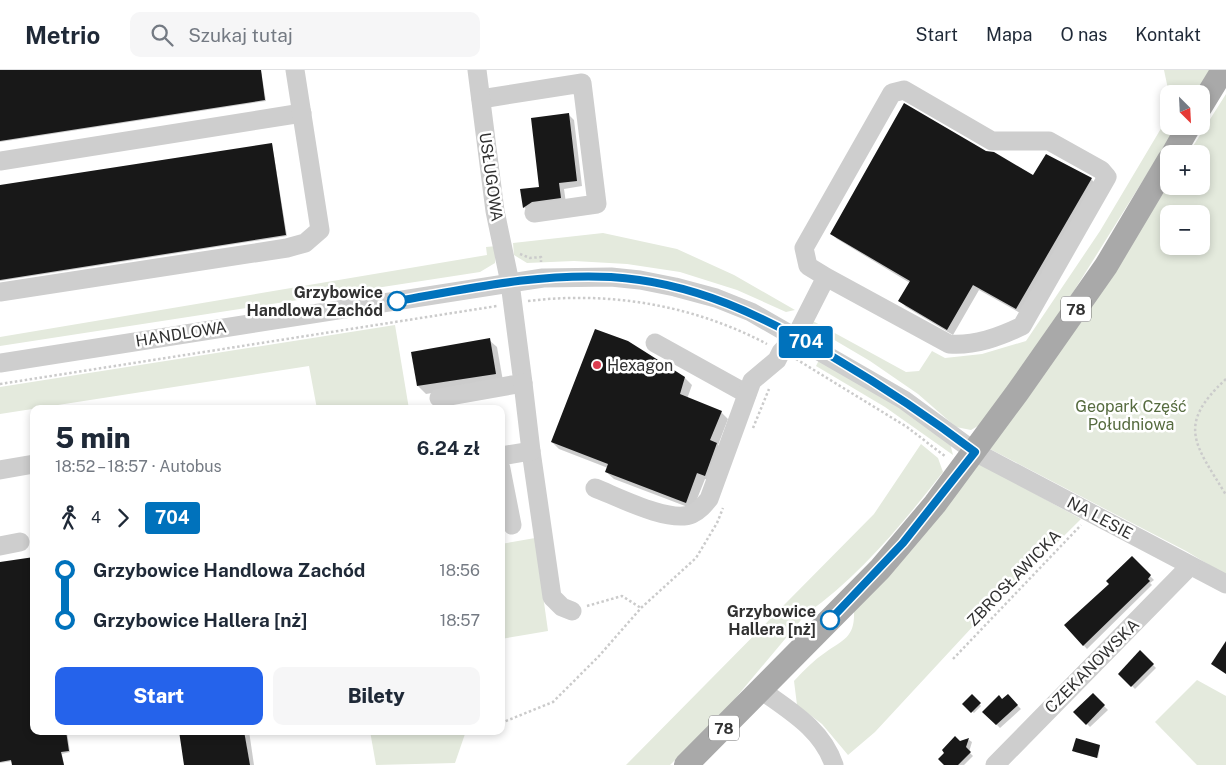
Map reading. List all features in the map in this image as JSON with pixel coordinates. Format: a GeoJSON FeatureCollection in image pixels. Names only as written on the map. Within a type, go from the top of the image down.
{"type":"FeatureCollection","features":[{"type":"Feature","properties":{"kind":"main road"},"geometry":{"type":"LineString","coordinates":[[1210,91],[1223,70]]}},
{"type":"Feature","properties":{"kind":"main road","name":"78"},"geometry":{"type":"LineString","coordinates":[[686,765],[903,543],[975,452],[1106,266],[1160,175]]}},
{"type":"Feature","properties":{"kind":"street"},"geometry":{"type":"LineString","coordinates":[[0,292],[287,248],[305,243],[320,230],[295,70]]}},
{"type":"Feature","properties":{"kind":"street","name":"USŁUGOWA"},"geometry":{"type":"LineString","coordinates":[[477,70],[496,211],[510,283],[552,597],[562,608],[572,611]]}},
{"type":"Feature","properties":{"kind":"street"},"geometry":{"type":"LineString","coordinates":[[481,99],[582,83],[597,204],[534,213]]}},
{"type":"Feature","properties":{"kind":"street"},"geometry":{"type":"LineString","coordinates":[[904,90],[992,141],[1049,141],[1101,170],[1107,177],[1022,326],[1001,336],[964,345],[950,344],[826,277],[808,266],[804,248],[892,93],[904,90]]}},
{"type":"Feature","properties":{"kind":"street"},"geometry":{"type":"LineString","coordinates":[[0,161],[302,113]]}},
{"type":"Feature","properties":{"kind":"street","name":"HANDLOWA"},"geometry":{"type":"LineString","coordinates":[[0,363],[543,278],[611,277],[676,287],[716,298],[751,312],[796,336],[904,400],[975,452]]}},
{"type":"Feature","properties":{"kind":"street"},"geometry":{"type":"LineString","coordinates":[[594,488],[668,516],[690,516],[700,510],[709,499],[752,381],[779,356],[796,336],[826,277]]}},
{"type":"Feature","properties":{"kind":"street"},"geometry":{"type":"LineString","coordinates":[[655,343],[747,394]]}},
{"type":"Feature","properties":{"kind":"street"},"geometry":{"type":"LineString","coordinates":[[439,398],[523,383]]}},
{"type":"Feature","properties":{"kind":"street"},"geometry":{"type":"LineString","coordinates":[[505,455],[531,451]]}},
{"type":"Feature","properties":{"kind":"street","name":"NA LESIE"},"geometry":{"type":"LineString","coordinates":[[975,452],[1226,584]]}},
{"type":"Feature","properties":{"kind":"street"},"geometry":{"type":"LineString","coordinates":[[0,470],[30,465]]}},
{"type":"Feature","properties":{"kind":"street"},"geometry":{"type":"LineString","coordinates":[[505,490],[512,526]]}},
{"type":"Feature","properties":{"kind":"street"},"geometry":{"type":"LineString","coordinates":[[0,546],[20,542]]}},
{"type":"Feature","properties":{"kind":"street","name":"CZEKANOWSKA"},"geometry":{"type":"LineString","coordinates":[[995,765],[1190,566]]}},
{"type":"Feature","properties":{"kind":"street"},"geometry":{"type":"LineString","coordinates":[[761,690],[812,729],[826,746],[834,765]]}},
{"type":"Feature","properties":{"kind":"path"},"geometry":{"type":"LineString","coordinates":[[0,384],[512,303],[573,298],[642,302],[692,313],[721,322],[907,427],[950,460]]}},
{"type":"Feature","properties":{"kind":"path"},"geometry":{"type":"LineString","coordinates":[[752,432],[770,386],[779,356]]}},
{"type":"Feature","properties":{"kind":"path"},"geometry":{"type":"LineString","coordinates":[[1226,379],[1207,396],[1195,425],[1194,436],[1201,453],[1226,495]]}},
{"type":"Feature","properties":{"kind":"path"},"geometry":{"type":"LineString","coordinates":[[505,721],[553,702],[599,656],[641,608],[696,558],[718,523],[724,505]]}},
{"type":"Feature","properties":{"kind":"path","name":"ZBROSŁAWICKA"},"geometry":{"type":"LineString","coordinates":[[953,659],[1092,513]]}},
{"type":"Feature","properties":{"kind":"path"},"geometry":{"type":"LineString","coordinates":[[572,611],[622,596],[641,608]]}},
{"type":"Feature","properties":{"kind":"green space"},"geometry":{"type":"Polygon","coordinates":[[[1164,70],[1210,70],[1201,85],[1167,85],[1164,70]]]}},
{"type":"Feature","properties":{"kind":"green space","name":"Geopark Część Południowa"},"geometry":{"type":"Polygon","coordinates":[[[1226,94],[1226,575],[1186,551],[988,448],[1093,304],[1162,195],[1210,195],[1210,145],[1194,145],[1200,135],[1210,135],[1210,119],[1226,94]]]}},
{"type":"Feature","properties":{"kind":"green space"},"geometry":{"type":"Polygon","coordinates":[[[1160,130],[1160,135],[1171,135],[1165,145],[1160,145],[1160,153],[1037,350],[983,423],[971,430],[956,427],[918,394],[870,361],[814,328],[811,320],[906,372],[919,371],[932,351],[945,358],[982,354],[1026,341],[1100,231],[1160,130]]]}},
{"type":"Feature","properties":{"kind":"green space"},"geometry":{"type":"Polygon","coordinates":[[[603,233],[677,249],[734,275],[795,310],[786,312],[737,290],[680,272],[627,264],[574,261],[527,263],[514,255],[513,243],[603,233]]]}},
{"type":"Feature","properties":{"kind":"green space"},"geometry":{"type":"Polygon","coordinates":[[[497,246],[495,263],[480,272],[0,346],[0,337],[487,255],[486,247],[497,246]]]}},
{"type":"Feature","properties":{"kind":"green space"},"geometry":{"type":"Polygon","coordinates":[[[395,325],[408,405],[316,405],[309,366],[58,405],[30,405],[30,409],[0,414],[0,387],[395,325]]]}},
{"type":"Feature","properties":{"kind":"green space"},"geometry":{"type":"Polygon","coordinates":[[[820,358],[891,399],[950,443],[953,455],[885,407],[816,366],[820,358]]]}},
{"type":"Feature","properties":{"kind":"green space"},"geometry":{"type":"Polygon","coordinates":[[[921,444],[938,458],[943,472],[880,548],[845,583],[806,614],[723,713],[670,765],[626,765],[874,514],[921,444]]]}},
{"type":"Feature","properties":{"kind":"green space"},"geometry":{"type":"Polygon","coordinates":[[[979,463],[1081,519],[976,623],[875,732],[848,755],[822,724],[797,705],[794,681],[813,662],[847,636],[853,627],[854,611],[979,463]]]}},
{"type":"Feature","properties":{"kind":"green space"},"geometry":{"type":"Polygon","coordinates":[[[535,538],[548,631],[505,638],[505,543],[535,538]]]}},
{"type":"Feature","properties":{"kind":"green space"},"geometry":{"type":"Polygon","coordinates":[[[1197,680],[1226,696],[1226,765],[1197,765],[1155,722],[1197,680]]]}},
{"type":"Feature","properties":{"kind":"green space"},"geometry":{"type":"Polygon","coordinates":[[[371,735],[465,735],[455,763],[376,765],[371,735]]]}},
{"type":"Feature","properties":{"kind":"building"},"geometry":{"type":"Polygon","coordinates":[[[0,70],[261,70],[265,100],[0,141],[0,70]]]}},
{"type":"Feature","properties":{"kind":"building"},"geometry":{"type":"Polygon","coordinates":[[[904,103],[986,151],[994,152],[1033,175],[1046,154],[1092,178],[1016,309],[973,285],[947,330],[898,301],[910,281],[830,234],[904,103]]]}},
{"type":"Feature","properties":{"kind":"building"},"geometry":{"type":"Polygon","coordinates":[[[569,113],[577,181],[559,183],[561,198],[532,202],[523,208],[520,189],[539,187],[531,118],[569,113]]]}},
{"type":"Feature","properties":{"kind":"building"},"geometry":{"type":"Polygon","coordinates":[[[272,143],[286,235],[0,280],[0,185],[272,143]]]}},
{"type":"Feature","properties":{"kind":"building"},"geometry":{"type":"Polygon","coordinates":[[[595,329],[628,341],[685,377],[680,394],[722,411],[710,440],[717,443],[705,476],[697,473],[686,503],[605,472],[608,464],[551,442],[595,329]]]}},
{"type":"Feature","properties":{"kind":"building"},"geometry":{"type":"Polygon","coordinates":[[[490,338],[496,374],[417,386],[411,352],[490,338]]]}},
{"type":"Feature","properties":{"kind":"building"},"geometry":{"type":"Polygon","coordinates":[[[1132,556],[1151,575],[1148,579],[1150,581],[1083,646],[1064,625],[1109,584],[1106,581],[1132,556]]]}},
{"type":"Feature","properties":{"kind":"building"},"geometry":{"type":"Polygon","coordinates":[[[30,558],[30,735],[67,735],[69,751],[61,752],[64,765],[12,765],[11,760],[0,762],[0,562],[30,558]]]}},
{"type":"Feature","properties":{"kind":"building"},"geometry":{"type":"Polygon","coordinates":[[[1226,641],[1226,674],[1211,664],[1226,641]]]}},
{"type":"Feature","properties":{"kind":"building"},"geometry":{"type":"Polygon","coordinates":[[[1140,650],[1154,664],[1131,687],[1118,674],[1140,650]]]}},
{"type":"Feature","properties":{"kind":"building"},"geometry":{"type":"Polygon","coordinates":[[[1093,693],[1105,705],[1086,725],[1073,712],[1093,693]]]}},
{"type":"Feature","properties":{"kind":"building"},"geometry":{"type":"Polygon","coordinates":[[[972,694],[981,703],[971,713],[962,704],[972,694]]]}},
{"type":"Feature","properties":{"kind":"building"},"geometry":{"type":"Polygon","coordinates":[[[1008,694],[1018,705],[996,725],[982,712],[999,695],[1002,699],[1008,694]]]}},
{"type":"Feature","properties":{"kind":"building"},"geometry":{"type":"Polygon","coordinates":[[[180,735],[245,735],[250,765],[184,765],[180,735]]]}},
{"type":"Feature","properties":{"kind":"building"},"geometry":{"type":"Polygon","coordinates":[[[955,736],[960,741],[969,738],[966,747],[971,752],[958,765],[944,765],[938,759],[944,753],[942,750],[955,736]]]}},
{"type":"Feature","properties":{"kind":"building"},"geometry":{"type":"Polygon","coordinates":[[[1076,738],[1100,745],[1097,758],[1072,751],[1076,738]]]}},
{"type":"Feature","properties":{"kind":"bus line","name":"704"},"geometry":{"type":"LineString","coordinates":[[397,301],[543,278],[582,276],[640,280],[676,287],[716,298],[751,312],[868,378],[932,419],[975,452],[903,543],[830,620]]}},
{"type":"Feature","properties":{"kind":"place","name":"Grzybowice Handlowa Zachód"},"geometry":{"type":"Point","coordinates":[397,301]}},
{"type":"Feature","properties":{"kind":"place","name":"Hexagon"},"geometry":{"type":"Point","coordinates":[597,365]}},
{"type":"Feature","properties":{"kind":"place","name":"Grzybowice Hallera [nż]"},"geometry":{"type":"Point","coordinates":[830,620]}}]}
